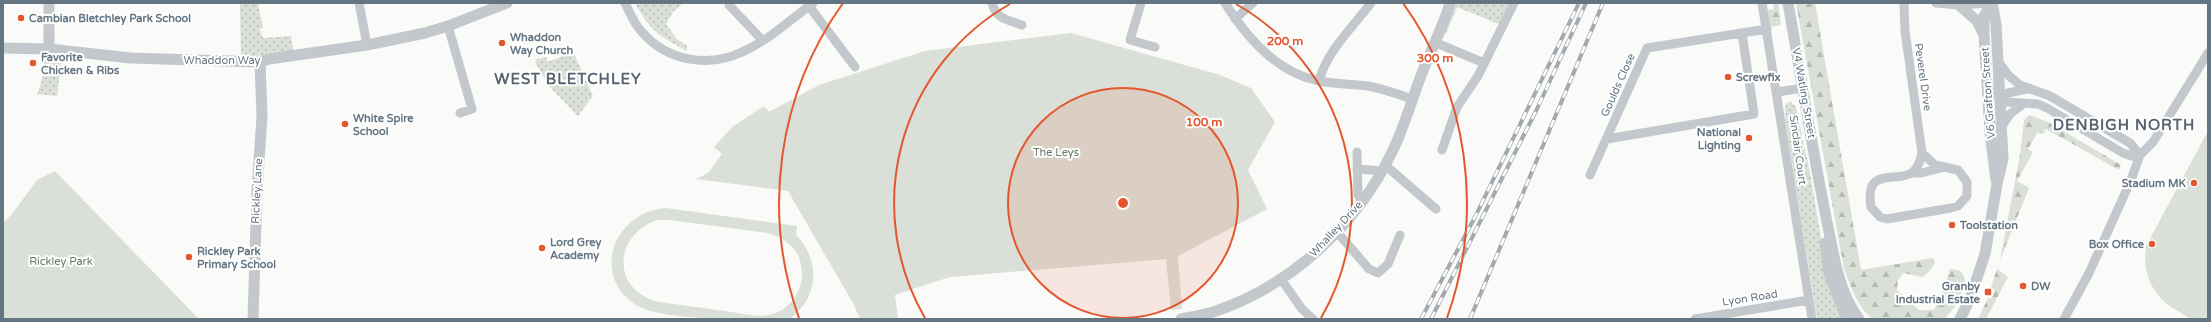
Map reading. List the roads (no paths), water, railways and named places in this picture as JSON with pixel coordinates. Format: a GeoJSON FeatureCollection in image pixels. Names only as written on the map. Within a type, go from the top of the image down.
{"type":"FeatureCollection","features":[{"type":"Feature","properties":{"kind":"street"},"geometry":{"type":"LineString","coordinates":[[49,3],[49,49]]}},
{"type":"Feature","properties":{"kind":"street"},"geometry":{"type":"LineString","coordinates":[[359,3],[367,46]]}},
{"type":"Feature","properties":{"kind":"street","name":"Whaddon Way"},"geometry":{"type":"LineString","coordinates":[[3,48],[49,49],[131,58],[260,62],[269,59],[367,46],[448,26],[507,3]]}},
{"type":"Feature","properties":{"kind":"street"},"geometry":{"type":"LineString","coordinates":[[625,3],[641,32],[655,45],[684,58],[706,62],[744,52],[811,4],[855,67]]}},
{"type":"Feature","properties":{"kind":"street"},"geometry":{"type":"LineString","coordinates":[[992,3],[1001,18],[1022,24]]}},
{"type":"Feature","properties":{"kind":"street"},"geometry":{"type":"LineString","coordinates":[[1141,3],[1130,40],[1155,47]]}},
{"type":"Feature","properties":{"kind":"street"},"geometry":{"type":"LineString","coordinates":[[1225,3],[1235,19],[1254,42],[1272,59],[1296,75],[1319,81],[1369,86],[1412,99]]}},
{"type":"Feature","properties":{"kind":"street"},"geometry":{"type":"LineString","coordinates":[[1235,19],[1253,3]]}},
{"type":"Feature","properties":{"kind":"street"},"geometry":{"type":"LineString","coordinates":[[1319,81],[1323,66],[1371,3]]}},
{"type":"Feature","properties":{"kind":"street","name":"Whalley Drive"},"geometry":{"type":"LineString","coordinates":[[1180,319],[1214,315],[1281,279],[1307,260],[1336,232],[1363,201],[1384,168],[1450,3]]}},
{"type":"Feature","properties":{"kind":"street"},"geometry":{"type":"LineString","coordinates":[[1442,150],[1457,107],[1478,76],[1514,3]]}},
{"type":"Feature","properties":{"kind":"street","name":"Sinclair Court"},"geometry":{"type":"LineString","coordinates":[[1762,3],[1812,319]]}},
{"type":"Feature","properties":{"kind":"street","name":"V4 Watling Street"},"geometry":{"type":"LineString","coordinates":[[1788,3],[1819,183],[1843,289],[1859,319]]}},
{"type":"Feature","properties":{"kind":"street","name":"Peverel Drive"},"geometry":{"type":"LineString","coordinates":[[1904,3],[1906,39],[1922,153]]}},
{"type":"Feature","properties":{"kind":"street"},"geometry":{"type":"LineString","coordinates":[[1936,3],[1959,5],[1992,3]]}},
{"type":"Feature","properties":{"kind":"street","name":"V6 Grafton Street"},"geometry":{"type":"LineString","coordinates":[[1992,3],[1984,16],[1984,35],[1990,133],[1997,184]]}},
{"type":"Feature","properties":{"kind":"street","name":"V6 Grafton Street"},"geometry":{"type":"LineString","coordinates":[[1960,317],[1970,299],[1985,254],[1997,184],[2003,159],[1996,24],[1992,3]]}},
{"type":"Feature","properties":{"kind":"street"},"geometry":{"type":"LineString","coordinates":[[729,5],[762,40]]}},
{"type":"Feature","properties":{"kind":"street"},"geometry":{"type":"LineString","coordinates":[[1959,5],[1977,20],[1984,35]]}},
{"type":"Feature","properties":{"kind":"street"},"geometry":{"type":"LineString","coordinates":[[448,26],[472,109],[460,113]]}},
{"type":"Feature","properties":{"kind":"street","name":"Goulds Close"},"geometry":{"type":"LineString","coordinates":[[1590,176],[1647,48],[1767,29]]}},
{"type":"Feature","properties":{"kind":"street"},"geometry":{"type":"LineString","coordinates":[[1607,138],[1754,114],[1742,33]]}},
{"type":"Feature","properties":{"kind":"street"},"geometry":{"type":"LineString","coordinates":[[1434,42],[1484,63]]}},
{"type":"Feature","properties":{"kind":"street"},"geometry":{"type":"LineString","coordinates":[[2064,319],[2089,273],[2131,180],[2140,155],[2152,142],[2208,52]]}},
{"type":"Feature","properties":{"kind":"street"},"geometry":{"type":"LineString","coordinates":[[1998,61],[2009,76],[2020,85],[2050,96],[2130,143],[2140,155]]}},
{"type":"Feature","properties":{"kind":"street","name":"Rickley Lane"},"geometry":{"type":"LineString","coordinates":[[253,319],[257,192],[262,116],[260,62]]}},
{"type":"Feature","properties":{"kind":"street"},"geometry":{"type":"LineString","coordinates":[[1986,81],[2000,99],[2011,104],[2038,104],[2123,153],[2135,156],[2140,155]]}},
{"type":"Feature","properties":{"kind":"street"},"geometry":{"type":"LineString","coordinates":[[1777,92],[1803,88]]}},
{"type":"Feature","properties":{"kind":"street"},"geometry":{"type":"LineString","coordinates":[[1990,133],[1994,109],[2000,99],[2008,92],[2029,89]]}},
{"type":"Feature","properties":{"kind":"street"},"geometry":{"type":"LineString","coordinates":[[2002,126],[2010,114],[2022,104]]}},
{"type":"Feature","properties":{"kind":"street"},"geometry":{"type":"LineString","coordinates":[[1357,152],[1358,196],[1363,201]]}},
{"type":"Feature","properties":{"kind":"street"},"geometry":{"type":"LineString","coordinates":[[1922,153],[1930,162],[1941,168]]}},
{"type":"Feature","properties":{"kind":"street"},"geometry":{"type":"LineString","coordinates":[[1912,173],[1918,166],[1922,153]]}},
{"type":"Feature","properties":{"kind":"street"},"geometry":{"type":"LineString","coordinates":[[1950,167],[1958,170],[1967,182],[1967,196],[1958,206],[1888,219],[1875,212],[1871,207],[1870,191],[1876,181],[1882,178],[1921,173],[1941,168],[1950,167]]}},
{"type":"Feature","properties":{"kind":"street"},"geometry":{"type":"LineString","coordinates":[[1357,169],[1384,168],[1436,209]]}},
{"type":"Feature","properties":{"kind":"street","name":"V4 Watling Street"},"geometry":{"type":"LineString","coordinates":[[1819,183],[1822,225],[1829,274],[1847,319]]}},
{"type":"Feature","properties":{"kind":"street"},"geometry":{"type":"LineString","coordinates":[[1336,232],[1369,270],[1378,273],[1388,264],[1400,235]]}},
{"type":"Feature","properties":{"kind":"street"},"geometry":{"type":"LineString","coordinates":[[1281,279],[1302,309],[1313,319]]}},
{"type":"Feature","properties":{"kind":"street","name":"Lyon Road"},"geometry":{"type":"LineString","coordinates":[[1695,319],[1809,300]]}},
{"type":"Feature","properties":{"kind":"railway"},"geometry":{"type":"LineString","coordinates":[[1421,319],[1475,217],[1579,3]]}},
{"type":"Feature","properties":{"kind":"railway"},"geometry":{"type":"LineString","coordinates":[[1431,319],[1536,111],[1586,3]]}},
{"type":"Feature","properties":{"kind":"railway"},"geometry":{"type":"LineString","coordinates":[[1470,319],[1603,3]]}},
{"type":"Feature","properties":{"kind":"place","name":"Cambian Bletchley Park School"},"geometry":{"type":"Point","coordinates":[21,18]}},
{"type":"Feature","properties":{"kind":"place","name":"Whaddon Way Church"},"geometry":{"type":"Point","coordinates":[502,43]}},
{"type":"Feature","properties":{"kind":"place","name":"Favorite Chicken & Ribs"},"geometry":{"type":"Point","coordinates":[33,63]}},
{"type":"Feature","properties":{"kind":"place","name":"Screwfix"},"geometry":{"type":"Point","coordinates":[1728,77]}},
{"type":"Feature","properties":{"kind":"place","name":"White Spire School"},"geometry":{"type":"Point","coordinates":[345,124]}},
{"type":"Feature","properties":{"kind":"place","name":"National Lighting"},"geometry":{"type":"Point","coordinates":[1749,138]}},
{"type":"Feature","properties":{"kind":"place","name":"Stadium MK"},"geometry":{"type":"Point","coordinates":[2194,183]}},
{"type":"Feature","properties":{"kind":"place","name":"Toolstation"},"geometry":{"type":"Point","coordinates":[1952,225]}},
{"type":"Feature","properties":{"kind":"place","name":"Box Office"},"geometry":{"type":"Point","coordinates":[2152,244]}},
{"type":"Feature","properties":{"kind":"place","name":"Lord Grey Academy"},"geometry":{"type":"Point","coordinates":[542,248]}},
{"type":"Feature","properties":{"kind":"place","name":"Rickley Park Primary School"},"geometry":{"type":"Point","coordinates":[189,257]}},
{"type":"Feature","properties":{"kind":"place","name":"DW"},"geometry":{"type":"Point","coordinates":[2023,286]}},
{"type":"Feature","properties":{"kind":"place","name":"Granby Industrial Estate"},"geometry":{"type":"Point","coordinates":[1988,292]}},
{"type":"Feature","properties":{"kind":"district","name":"WEST BLETCHLEY"},"geometry":{"type":"Point","coordinates":[568,79]}},
{"type":"Feature","properties":{"kind":"district","name":"DENBIGH NORTH"},"geometry":{"type":"Point","coordinates":[2124,125]}},
{"type":"Feature","properties":{"kind":"park label","name":"The Leys"},"geometry":{"type":"Point","coordinates":[1056,152]}},
{"type":"Feature","properties":{"kind":"park label","name":"Rickley Park"},"geometry":{"type":"Point","coordinates":[61,261]}}]}
